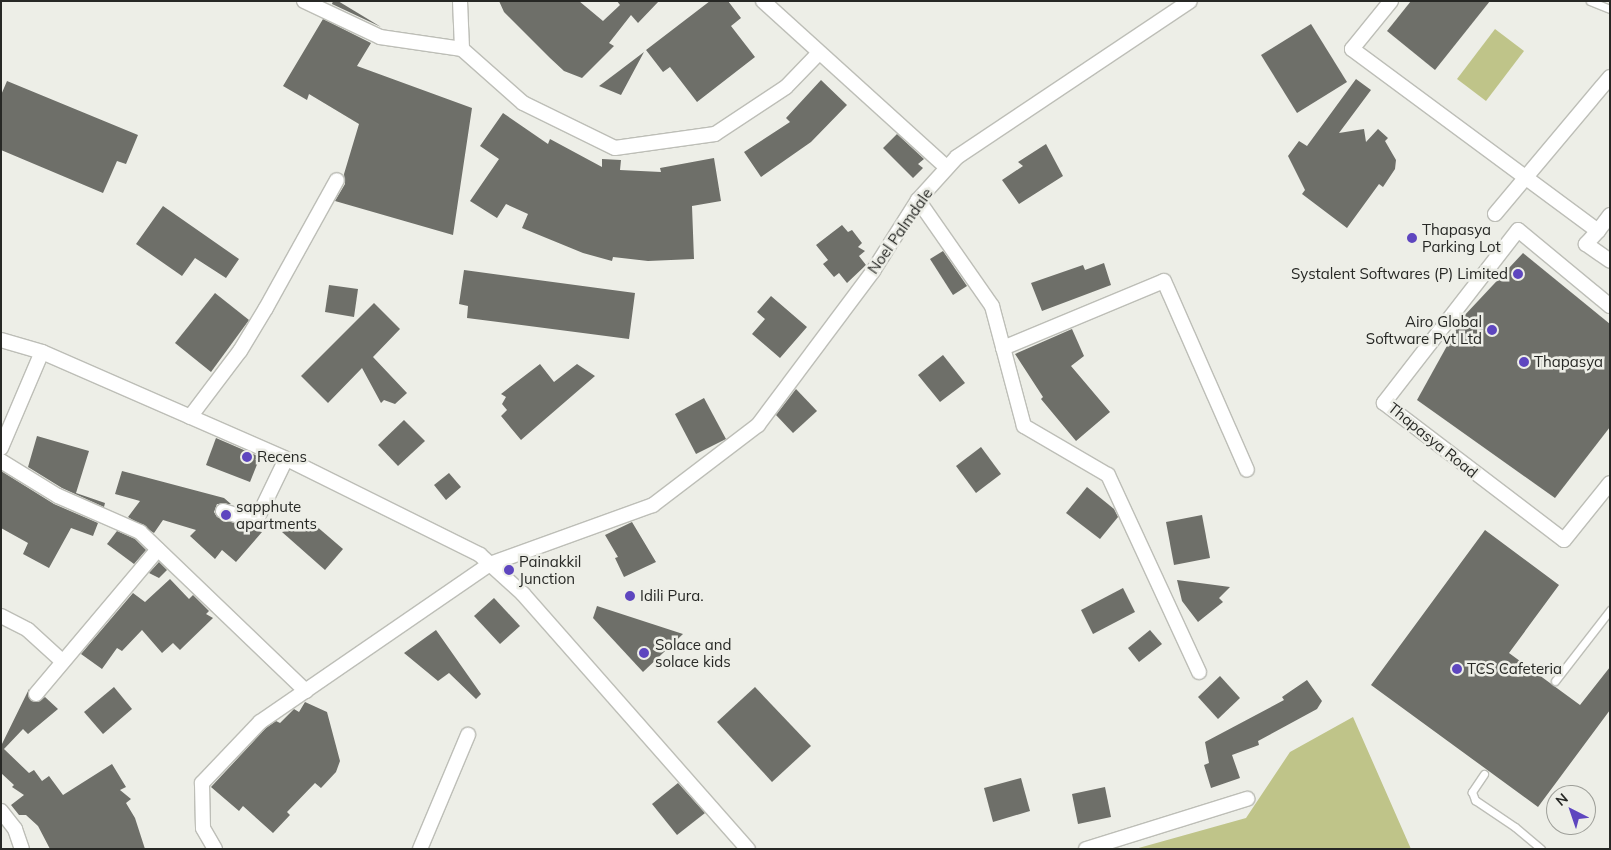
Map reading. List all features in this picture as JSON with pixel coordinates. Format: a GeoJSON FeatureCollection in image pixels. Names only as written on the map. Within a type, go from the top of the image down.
{"type":"FeatureCollection","features":[{"type":"Feature","properties":{"kind":"street"},"geometry":{"type":"LineString","coordinates":[[304,1],[380,37],[462,49],[523,103],[615,148],[715,134],[786,87],[818,54]]}},
{"type":"Feature","properties":{"kind":"street"},"geometry":{"type":"LineString","coordinates":[[460,1],[462,49]]}},
{"type":"Feature","properties":{"kind":"street","name":"Noel Palmdale"},"geometry":{"type":"LineString","coordinates":[[216,849],[202,828],[202,783],[260,722],[490,564],[653,506],[758,424],[873,271],[918,200],[947,168],[1031,105],[1190,1]]}},
{"type":"Feature","properties":{"kind":"street"},"geometry":{"type":"LineString","coordinates":[[1391,1],[1352,49],[1598,231]]}},
{"type":"Feature","properties":{"kind":"street"},"geometry":{"type":"LineString","coordinates":[[771,4],[818,54],[947,168]]}},
{"type":"Feature","properties":{"kind":"street"},"geometry":{"type":"LineString","coordinates":[[1494,214],[1527,178],[1610,77]]}},
{"type":"Feature","properties":{"kind":"street"},"geometry":{"type":"LineString","coordinates":[[190,417],[240,351],[266,308],[336,180]]}},
{"type":"Feature","properties":{"kind":"street"},"geometry":{"type":"LineString","coordinates":[[918,200],[992,306],[1024,426],[1108,474],[1199,672]]}},
{"type":"Feature","properties":{"kind":"street"},"geometry":{"type":"LineString","coordinates":[[1610,215],[1586,244],[1610,261]]}},
{"type":"Feature","properties":{"kind":"street","name":"Thapasya Road"},"geometry":{"type":"LineString","coordinates":[[1607,300],[1518,230],[1384,403],[1564,540],[1610,483]]}},
{"type":"Feature","properties":{"kind":"street"},"geometry":{"type":"LineString","coordinates":[[1003,348],[1164,280],[1247,470]]}},
{"type":"Feature","properties":{"kind":"street"},"geometry":{"type":"LineString","coordinates":[[1,340],[42,352],[286,459],[480,555],[523,594],[748,849]]}},
{"type":"Feature","properties":{"kind":"street"},"geometry":{"type":"LineString","coordinates":[[1,448],[42,352]]}},
{"type":"Feature","properties":{"kind":"street"},"geometry":{"type":"LineString","coordinates":[[223,511],[256,522],[286,459]]}},
{"type":"Feature","properties":{"kind":"street"},"geometry":{"type":"LineString","coordinates":[[1,461],[58,496],[140,532],[306,691]]}},
{"type":"Feature","properties":{"kind":"street"},"geometry":{"type":"LineString","coordinates":[[36,694],[158,549]]}},
{"type":"Feature","properties":{"kind":"street"},"geometry":{"type":"LineString","coordinates":[[1,616],[28,630],[63,662]]}},
{"type":"Feature","properties":{"kind":"street"},"geometry":{"type":"LineString","coordinates":[[420,849],[468,735]]}},
{"type":"Feature","properties":{"kind":"street"},"geometry":{"type":"LineString","coordinates":[[1086,849],[1247,799]]}},
{"type":"Feature","properties":{"kind":"street"},"geometry":{"type":"LineString","coordinates":[[1,811],[15,829],[22,849]]}},
{"type":"Feature","properties":{"kind":"street"},"geometry":{"type":"LineString","coordinates":[[1,832],[15,829]]}},
{"type":"Feature","properties":{"kind":"lane"},"geometry":{"type":"LineString","coordinates":[[1590,1],[1610,9]]}},
{"type":"Feature","properties":{"kind":"lane"},"geometry":{"type":"LineString","coordinates":[[1555,682],[1610,610]]}},
{"type":"Feature","properties":{"kind":"lane"},"geometry":{"type":"LineString","coordinates":[[1484,774],[1472,792],[1475,800],[1515,827],[1541,849]]}},
{"type":"Feature","properties":{"kind":"green space"},"geometry":{"type":"Polygon","coordinates":[[[1495,29],[1524,51],[1486,101],[1457,79],[1495,29]]]}},
{"type":"Feature","properties":{"kind":"green space"},"geometry":{"type":"Polygon","coordinates":[[[1353,717],[1411,849],[1135,849],[1246,818],[1290,752],[1353,717]]]}},
{"type":"Feature","properties":{"kind":"building"},"geometry":{"type":"Polygon","coordinates":[[[333,1],[338,1],[381,27],[332,4],[333,1]]]}},
{"type":"Feature","properties":{"kind":"building"},"geometry":{"type":"Polygon","coordinates":[[[499,1],[579,1],[603,21],[620,5],[617,1],[659,1],[638,23],[631,15],[609,43],[614,46],[582,78],[564,71],[504,12],[499,1]]]}},
{"type":"Feature","properties":{"kind":"building"},"geometry":{"type":"Polygon","coordinates":[[[710,1],[728,1],[741,18],[731,26],[755,57],[697,102],[670,67],[663,72],[646,50],[710,1]]]}},
{"type":"Feature","properties":{"kind":"building"},"geometry":{"type":"Polygon","coordinates":[[[1411,1],[1490,1],[1435,70],[1387,31],[1411,1]]]}},
{"type":"Feature","properties":{"kind":"building"},"geometry":{"type":"Polygon","coordinates":[[[323,19],[371,43],[357,66],[472,108],[453,235],[335,201],[345,184],[344,174],[359,124],[309,94],[307,100],[283,86],[323,19]]]}},
{"type":"Feature","properties":{"kind":"building"},"geometry":{"type":"Polygon","coordinates":[[[1311,24],[1347,82],[1297,113],[1261,55],[1311,24]]]}},
{"type":"Feature","properties":{"kind":"building"},"geometry":{"type":"Polygon","coordinates":[[[644,52],[621,95],[599,86],[619,71],[644,52]]]}},
{"type":"Feature","properties":{"kind":"building"},"geometry":{"type":"Polygon","coordinates":[[[1356,79],[1371,90],[1339,133],[1364,129],[1366,142],[1378,129],[1388,138],[1385,141],[1396,160],[1395,169],[1383,187],[1379,184],[1347,228],[1302,194],[1305,190],[1288,156],[1299,141],[1307,146],[1356,79]]]}},
{"type":"Feature","properties":{"kind":"building"},"geometry":{"type":"Polygon","coordinates":[[[821,80],[847,105],[811,142],[761,177],[744,152],[790,122],[786,118],[821,80]]]}},
{"type":"Feature","properties":{"kind":"building"},"geometry":{"type":"Polygon","coordinates":[[[7,81],[138,135],[126,164],[117,161],[103,193],[1,150],[1,95],[7,81]]]}},
{"type":"Feature","properties":{"kind":"building"},"geometry":{"type":"Polygon","coordinates":[[[503,113],[548,144],[550,139],[602,167],[602,159],[621,160],[620,170],[661,172],[660,168],[714,158],[721,201],[692,206],[694,259],[648,261],[613,257],[612,261],[583,253],[522,228],[528,214],[506,204],[497,218],[470,201],[499,159],[480,146],[503,113]]]}},
{"type":"Feature","properties":{"kind":"building"},"geometry":{"type":"Polygon","coordinates":[[[897,134],[924,159],[918,164],[923,168],[913,178],[883,148],[897,134]]]}},
{"type":"Feature","properties":{"kind":"building"},"geometry":{"type":"Polygon","coordinates":[[[1046,144],[1063,176],[1019,204],[1002,180],[1023,166],[1018,162],[1046,144]]]}},
{"type":"Feature","properties":{"kind":"building"},"geometry":{"type":"Polygon","coordinates":[[[163,206],[239,259],[226,278],[195,258],[182,276],[136,244],[163,206]]]}},
{"type":"Feature","properties":{"kind":"building"},"geometry":{"type":"Polygon","coordinates":[[[842,225],[848,232],[852,230],[862,243],[858,247],[865,251],[859,256],[866,265],[847,283],[839,273],[834,277],[823,264],[828,260],[816,245],[842,225]]]}},
{"type":"Feature","properties":{"kind":"building"},"geometry":{"type":"Polygon","coordinates":[[[943,251],[967,286],[953,295],[930,259],[943,251]]]}},
{"type":"Feature","properties":{"kind":"building","name":"Thapasya"},"geometry":{"type":"Polygon","coordinates":[[[1523,253],[1610,324],[1610,427],[1555,498],[1417,400],[1463,317],[1523,253]]]}},
{"type":"Feature","properties":{"kind":"building"},"geometry":{"type":"Polygon","coordinates":[[[1104,263],[1111,285],[1042,311],[1031,283],[1083,265],[1085,270],[1104,263]]]}},
{"type":"Feature","properties":{"kind":"building"},"geometry":{"type":"Polygon","coordinates":[[[464,270],[635,293],[629,339],[467,318],[468,306],[459,304],[464,270]]]}},
{"type":"Feature","properties":{"kind":"building"},"geometry":{"type":"Polygon","coordinates":[[[329,285],[358,289],[354,317],[325,312],[329,285]]]}},
{"type":"Feature","properties":{"kind":"building"},"geometry":{"type":"Polygon","coordinates":[[[215,293],[249,320],[211,372],[175,343],[215,293]]]}},
{"type":"Feature","properties":{"kind":"building"},"geometry":{"type":"Polygon","coordinates":[[[771,296],[807,327],[780,358],[752,334],[765,319],[757,312],[771,296]]]}},
{"type":"Feature","properties":{"kind":"building"},"geometry":{"type":"Polygon","coordinates":[[[374,303],[400,329],[373,357],[407,393],[395,404],[384,400],[381,403],[362,368],[328,403],[301,376],[374,303]]]}},
{"type":"Feature","properties":{"kind":"building"},"geometry":{"type":"Polygon","coordinates":[[[1072,329],[1084,356],[1071,366],[1110,412],[1076,441],[1041,399],[1043,397],[1015,354],[1072,329]]]}},
{"type":"Feature","properties":{"kind":"building"},"geometry":{"type":"Polygon","coordinates":[[[943,355],[965,383],[940,402],[918,375],[943,355]]]}},
{"type":"Feature","properties":{"kind":"building"},"geometry":{"type":"Polygon","coordinates":[[[540,364],[554,382],[577,364],[595,376],[521,440],[501,416],[507,410],[502,404],[506,397],[501,394],[540,364]]]}},
{"type":"Feature","properties":{"kind":"building"},"geometry":{"type":"Polygon","coordinates":[[[796,389],[817,411],[793,433],[776,415],[796,389]]]}},
{"type":"Feature","properties":{"kind":"building"},"geometry":{"type":"Polygon","coordinates":[[[704,398],[726,439],[696,454],[675,414],[704,398]]]}},
{"type":"Feature","properties":{"kind":"building"},"geometry":{"type":"Polygon","coordinates":[[[404,420],[425,441],[398,466],[378,445],[404,420]]]}},
{"type":"Feature","properties":{"kind":"building"},"geometry":{"type":"Polygon","coordinates":[[[37,436],[89,451],[76,493],[105,503],[104,507],[62,488],[28,467],[37,436]]]}},
{"type":"Feature","properties":{"kind":"building"},"geometry":{"type":"Polygon","coordinates":[[[216,438],[260,457],[250,482],[206,465],[216,438]]]}},
{"type":"Feature","properties":{"kind":"building"},"geometry":{"type":"Polygon","coordinates":[[[981,447],[1001,474],[976,493],[956,466],[981,447]]]}},
{"type":"Feature","properties":{"kind":"building"},"geometry":{"type":"Polygon","coordinates":[[[1,471],[54,504],[98,523],[93,536],[71,528],[49,568],[23,554],[28,543],[1,528],[1,471]]]}},
{"type":"Feature","properties":{"kind":"building"},"geometry":{"type":"Polygon","coordinates":[[[122,471],[224,498],[231,504],[217,504],[214,512],[217,517],[262,532],[236,562],[222,550],[215,559],[190,536],[196,530],[163,520],[154,533],[128,517],[140,501],[115,494],[122,471]]]}},
{"type":"Feature","properties":{"kind":"building"},"geometry":{"type":"Polygon","coordinates":[[[449,473],[461,487],[446,500],[434,485],[449,473]]]}},
{"type":"Feature","properties":{"kind":"building"},"geometry":{"type":"Polygon","coordinates":[[[1087,487],[1114,509],[1118,517],[1100,539],[1066,513],[1087,487]]]}},
{"type":"Feature","properties":{"kind":"building"},"geometry":{"type":"Polygon","coordinates":[[[1202,515],[1210,558],[1174,565],[1166,522],[1202,515]]]}},
{"type":"Feature","properties":{"kind":"building"},"geometry":{"type":"Polygon","coordinates":[[[632,522],[656,562],[624,577],[615,558],[618,557],[605,535],[632,522]]]}},
{"type":"Feature","properties":{"kind":"building"},"geometry":{"type":"Polygon","coordinates":[[[299,525],[315,525],[343,549],[325,570],[282,532],[299,525]]]}},
{"type":"Feature","properties":{"kind":"building","name":"TCS Cafeteria"},"geometry":{"type":"Polygon","coordinates":[[[1485,530],[1559,585],[1509,653],[1580,705],[1610,667],[1610,710],[1554,785],[1546,785],[1546,796],[1538,807],[1371,685],[1485,530]]]}},
{"type":"Feature","properties":{"kind":"building"},"geometry":{"type":"Polygon","coordinates":[[[117,531],[135,539],[146,550],[134,564],[107,544],[117,531]]]}},
{"type":"Feature","properties":{"kind":"building"},"geometry":{"type":"Polygon","coordinates":[[[159,562],[167,570],[159,578],[149,573],[159,562]]]}},
{"type":"Feature","properties":{"kind":"building"},"geometry":{"type":"Polygon","coordinates":[[[170,579],[189,599],[193,595],[209,611],[206,614],[213,618],[180,650],[173,643],[162,653],[142,630],[122,651],[117,648],[102,669],[81,654],[133,593],[145,602],[170,579]]]}},
{"type":"Feature","properties":{"kind":"building"},"geometry":{"type":"Polygon","coordinates":[[[1177,580],[1230,587],[1219,598],[1223,602],[1198,622],[1182,601],[1177,580]]]}},
{"type":"Feature","properties":{"kind":"building"},"geometry":{"type":"Polygon","coordinates":[[[1123,588],[1135,612],[1093,634],[1081,610],[1123,588]]]}},
{"type":"Feature","properties":{"kind":"building"},"geometry":{"type":"Polygon","coordinates":[[[494,598],[520,626],[500,644],[474,616],[494,598]]]}},
{"type":"Feature","properties":{"kind":"building","name":"Solace and solace kids"},"geometry":{"type":"Polygon","coordinates":[[[597,606],[683,634],[643,672],[593,618],[597,606]]]}},
{"type":"Feature","properties":{"kind":"building"},"geometry":{"type":"Polygon","coordinates":[[[436,630],[481,694],[476,699],[449,673],[438,681],[404,653],[436,630]]]}},
{"type":"Feature","properties":{"kind":"building"},"geometry":{"type":"Polygon","coordinates":[[[1150,630],[1162,644],[1139,662],[1128,648],[1150,630]]]}},
{"type":"Feature","properties":{"kind":"building"},"geometry":{"type":"Polygon","coordinates":[[[1220,676],[1240,698],[1218,719],[1198,697],[1220,676]]]}},
{"type":"Feature","properties":{"kind":"building"},"geometry":{"type":"Polygon","coordinates":[[[1307,680],[1322,701],[1317,709],[1258,741],[1259,745],[1232,755],[1240,778],[1211,788],[1204,765],[1209,763],[1205,742],[1284,700],[1282,697],[1307,680]]]}},
{"type":"Feature","properties":{"kind":"building"},"geometry":{"type":"Polygon","coordinates":[[[114,687],[132,709],[103,734],[84,712],[114,687]]]}},
{"type":"Feature","properties":{"kind":"building"},"geometry":{"type":"Polygon","coordinates":[[[755,687],[811,746],[772,782],[717,722],[755,687]]]}},
{"type":"Feature","properties":{"kind":"building"},"geometry":{"type":"Polygon","coordinates":[[[29,689],[31,701],[38,702],[45,697],[58,709],[28,734],[23,729],[4,749],[29,773],[34,770],[42,781],[49,776],[63,795],[112,764],[126,787],[120,790],[131,799],[126,803],[135,818],[145,849],[50,849],[38,826],[26,815],[19,815],[11,805],[24,795],[12,787],[14,785],[1,773],[1,746],[29,689]]]}},
{"type":"Feature","properties":{"kind":"building"},"geometry":{"type":"Polygon","coordinates":[[[305,702],[327,712],[340,761],[336,772],[321,788],[315,783],[287,812],[290,815],[273,833],[243,806],[239,811],[211,787],[266,728],[276,721],[280,723],[294,709],[299,712],[305,702]]]}},
{"type":"Feature","properties":{"kind":"building"},"geometry":{"type":"Polygon","coordinates":[[[1021,778],[1030,811],[993,822],[984,788],[1021,778]]]}},
{"type":"Feature","properties":{"kind":"building"},"geometry":{"type":"Polygon","coordinates":[[[678,783],[705,813],[677,835],[652,804],[678,783]]]}},
{"type":"Feature","properties":{"kind":"building"},"geometry":{"type":"Polygon","coordinates":[[[1105,787],[1111,817],[1078,824],[1072,794],[1105,787]]]}},
{"type":"Feature","properties":{"kind":"place","name":"Thapasya Parking Lot"},"geometry":{"type":"Point","coordinates":[1412,238]}},
{"type":"Feature","properties":{"kind":"place","name":"Systalent Softwares (P) Limited"},"geometry":{"type":"Point","coordinates":[1518,274]}},
{"type":"Feature","properties":{"kind":"place","name":"Airo Global Software Pvt Ltd"},"geometry":{"type":"Point","coordinates":[1492,330]}},
{"type":"Feature","properties":{"kind":"place","name":"Thapasya"},"geometry":{"type":"Point","coordinates":[1524,362]}},
{"type":"Feature","properties":{"kind":"place","name":"Recens"},"geometry":{"type":"Point","coordinates":[247,457]}},
{"type":"Feature","properties":{"kind":"place","name":"sapphute apartments"},"geometry":{"type":"Point","coordinates":[226,515]}},
{"type":"Feature","properties":{"kind":"place","name":"Painakkil Junction"},"geometry":{"type":"Point","coordinates":[509,570]}},
{"type":"Feature","properties":{"kind":"place","name":"Idili Pura."},"geometry":{"type":"Point","coordinates":[630,596]}},
{"type":"Feature","properties":{"kind":"place","name":"Solace and solace kids"},"geometry":{"type":"Point","coordinates":[644,653]}},
{"type":"Feature","properties":{"kind":"place","name":"TCS Cafeteria"},"geometry":{"type":"Point","coordinates":[1457,669]}}]}
